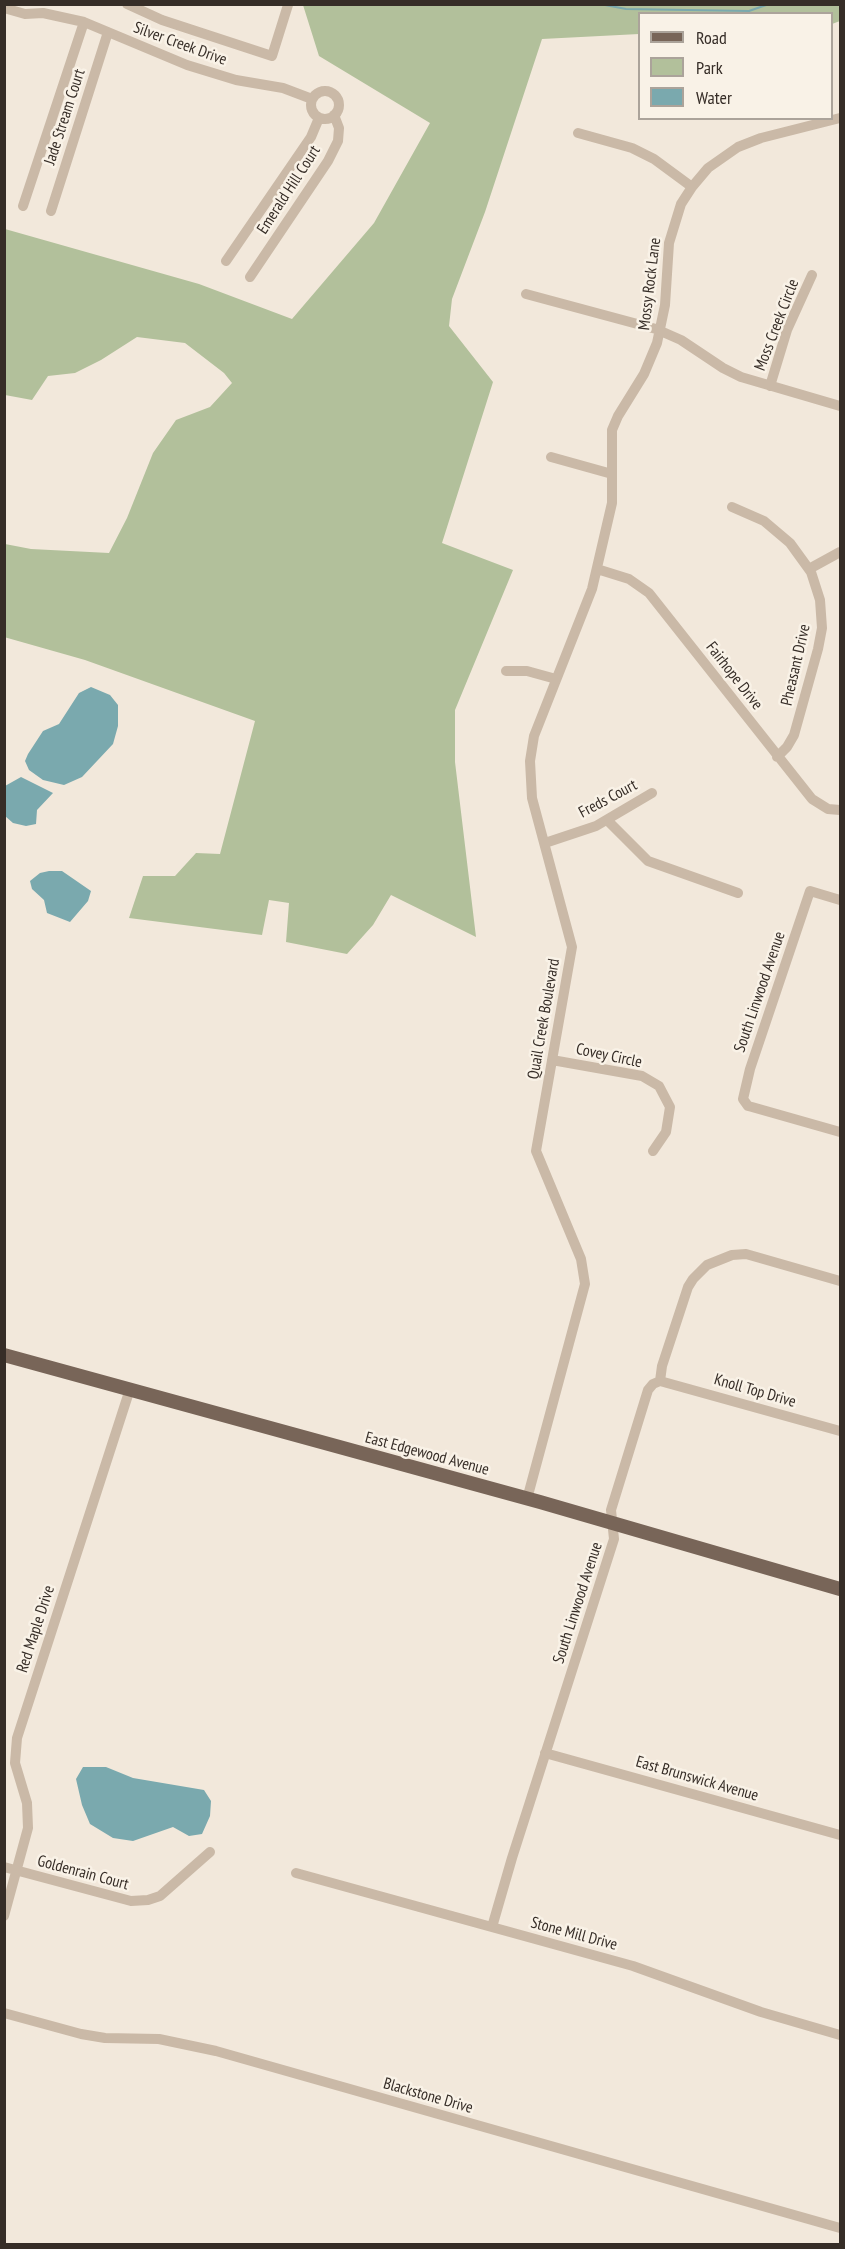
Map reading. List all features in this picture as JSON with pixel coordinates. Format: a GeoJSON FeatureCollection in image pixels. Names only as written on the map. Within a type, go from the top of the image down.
{"type":"FeatureCollection","features":[{"type":"Feature","properties":{"kind":"main road","name":"East Edgewood Avenue"},"geometry":{"type":"LineString","coordinates":[[4,1355],[613,1523],[840,1589]]}},
{"type":"Feature","properties":{"kind":"street"},"geometry":{"type":"LineString","coordinates":[[30,4],[44,13]]}},
{"type":"Feature","properties":{"kind":"street"},"geometry":{"type":"LineString","coordinates":[[127,4],[162,20],[273,56],[288,5]]}},
{"type":"Feature","properties":{"kind":"street","name":"Silver Creek Drive"},"geometry":{"type":"LineString","coordinates":[[4,8],[25,14],[44,13],[84,22],[187,64],[236,80],[283,88],[312,99]]}},
{"type":"Feature","properties":{"kind":"street"},"geometry":{"type":"LineString","coordinates":[[23,206],[84,22]]}},
{"type":"Feature","properties":{"kind":"street","name":"Jade Stream Court"},"geometry":{"type":"LineString","coordinates":[[51,211],[108,32]]}},
{"type":"Feature","properties":{"kind":"street"},"geometry":{"type":"LineString","coordinates":[[322,92],[331,93],[338,103],[334,115],[319,118],[311,108],[312,99],[322,92]]}},
{"type":"Feature","properties":{"kind":"street","name":"Emerald Hill Court"},"geometry":{"type":"LineString","coordinates":[[250,277],[328,161],[338,141],[339,128],[334,115]]}},
{"type":"Feature","properties":{"kind":"street"},"geometry":{"type":"LineString","coordinates":[[226,261],[311,137],[319,118]]}},
{"type":"Feature","properties":{"kind":"street","name":"Mossy Rock Lane"},"geometry":{"type":"LineString","coordinates":[[612,474],[610,442],[614,424],[644,374],[660,331],[665,305],[670,235],[680,207],[692,187],[708,168],[738,147],[761,138],[832,120]]}},
{"type":"Feature","properties":{"kind":"street"},"geometry":{"type":"LineString","coordinates":[[578,133],[632,148],[654,159],[692,187]]}},
{"type":"Feature","properties":{"kind":"street","name":"Moss Creek Circle"},"geometry":{"type":"LineString","coordinates":[[770,386],[782,345],[812,275]]}},
{"type":"Feature","properties":{"kind":"street"},"geometry":{"type":"LineString","coordinates":[[526,294],[660,331],[681,340],[733,374],[840,406]]}},
{"type":"Feature","properties":{"kind":"street"},"geometry":{"type":"LineString","coordinates":[[551,457],[612,474]]}},
{"type":"Feature","properties":{"kind":"street","name":"Quail Creek Boulevard"},"geometry":{"type":"LineString","coordinates":[[527,1499],[585,1284],[581,1259],[536,1151],[572,947],[532,798],[530,761],[537,728],[589,599],[612,502],[612,474]]}},
{"type":"Feature","properties":{"kind":"street","name":"Pheasant Drive"},"geometry":{"type":"LineString","coordinates":[[732,507],[764,521],[790,543],[809,569],[820,600],[822,620],[820,640],[796,731],[789,744],[777,757]]}},
{"type":"Feature","properties":{"kind":"street"},"geometry":{"type":"LineString","coordinates":[[809,569],[840,552]]}},
{"type":"Feature","properties":{"kind":"street","name":"Fairhope Drive"},"geometry":{"type":"LineString","coordinates":[[597,569],[629,579],[649,593],[812,799],[828,809],[840,810]]}},
{"type":"Feature","properties":{"kind":"street"},"geometry":{"type":"LineString","coordinates":[[506,671],[527,671],[556,679]]}},
{"type":"Feature","properties":{"kind":"street","name":"Freds Court"},"geometry":{"type":"LineString","coordinates":[[545,843],[587,830],[652,793]]}},
{"type":"Feature","properties":{"kind":"street"},"geometry":{"type":"LineString","coordinates":[[607,820],[648,861],[738,893]]}},
{"type":"Feature","properties":{"kind":"street","name":"South Linwood Avenue"},"geometry":{"type":"LineString","coordinates":[[840,900],[810,891],[750,1069],[744,1094],[745,1103],[752,1107],[840,1132]]}},
{"type":"Feature","properties":{"kind":"street","name":"Covey Circle"},"geometry":{"type":"LineString","coordinates":[[552,1060],[642,1076],[659,1086],[670,1107],[666,1132],[653,1151]]}},
{"type":"Feature","properties":{"kind":"street","name":"South Linwood Avenue"},"geometry":{"type":"LineString","coordinates":[[492,1927],[614,1539],[611,1510],[648,1390],[660,1381],[662,1366],[684,1295],[693,1279],[707,1265],[732,1255],[746,1254],[840,1281]]}},
{"type":"Feature","properties":{"kind":"street","name":"Knoll Top Drive"},"geometry":{"type":"LineString","coordinates":[[660,1381],[840,1431]]}},
{"type":"Feature","properties":{"kind":"street","name":"Red Maple Drive"},"geometry":{"type":"LineString","coordinates":[[4,1916],[26,1836],[28,1820],[25,1794],[15,1763],[17,1738],[130,1389]]}},
{"type":"Feature","properties":{"kind":"street","name":"East Brunswick Avenue"},"geometry":{"type":"LineString","coordinates":[[545,1753],[840,1835]]}},
{"type":"Feature","properties":{"kind":"street","name":"Goldenrain Court"},"geometry":{"type":"LineString","coordinates":[[4,1867],[123,1900],[148,1900],[160,1896],[210,1852]]}},
{"type":"Feature","properties":{"kind":"street","name":"Stone Mill Drive"},"geometry":{"type":"LineString","coordinates":[[296,1873],[651,1972],[761,2012],[840,2035]]}},
{"type":"Feature","properties":{"kind":"street","name":"Blackstone Drive"},"geometry":{"type":"LineString","coordinates":[[4,2013],[81,2034],[105,2038],[159,2038],[216,2051],[840,2228]]}},
{"type":"Feature","properties":{"kind":"green space"},"geometry":{"type":"Polygon","coordinates":[[[303,5],[840,5],[840,21],[833,24],[833,12],[638,12],[638,34],[542,39],[485,212],[452,299],[449,326],[493,382],[442,543],[513,570],[455,710],[455,762],[476,937],[391,895],[373,925],[347,954],[286,942],[289,903],[269,900],[262,935],[129,918],[143,876],[175,876],[196,853],[220,854],[255,721],[85,660],[4,637],[5,544],[31,549],[109,553],[127,518],[153,453],[176,420],[210,407],[232,383],[224,373],[185,343],[137,337],[101,360],[75,373],[48,376],[32,400],[5,395],[5,229],[199,284],[292,319],[374,223],[430,123],[319,56],[303,5]]]}},
{"type":"Feature","properties":{"kind":"water"},"geometry":{"type":"Polygon","coordinates":[[[91,687],[110,695],[118,705],[118,726],[113,744],[82,777],[64,785],[43,780],[29,770],[25,761],[28,754],[43,731],[59,724],[79,693],[91,687]]]}},
{"type":"Feature","properties":{"kind":"water"},"geometry":{"type":"Polygon","coordinates":[[[21,777],[53,793],[37,810],[36,824],[26,826],[13,823],[5,816],[5,786],[21,777]]]}},
{"type":"Feature","properties":{"kind":"water"},"geometry":{"type":"Polygon","coordinates":[[[62,871],[91,891],[88,901],[70,922],[47,913],[44,900],[32,889],[30,881],[40,873],[62,871]]]}},
{"type":"Feature","properties":{"kind":"water"},"geometry":{"type":"Polygon","coordinates":[[[83,1767],[106,1767],[133,1778],[204,1790],[211,1801],[210,1816],[202,1834],[189,1836],[173,1827],[133,1841],[113,1838],[90,1824],[82,1805],[76,1779],[83,1767]]]}},
{"type":"Feature","properties":{"kind":"waterway"},"geometry":{"type":"LineString","coordinates":[[600,4],[626,9],[749,11],[769,4]]}}]}
